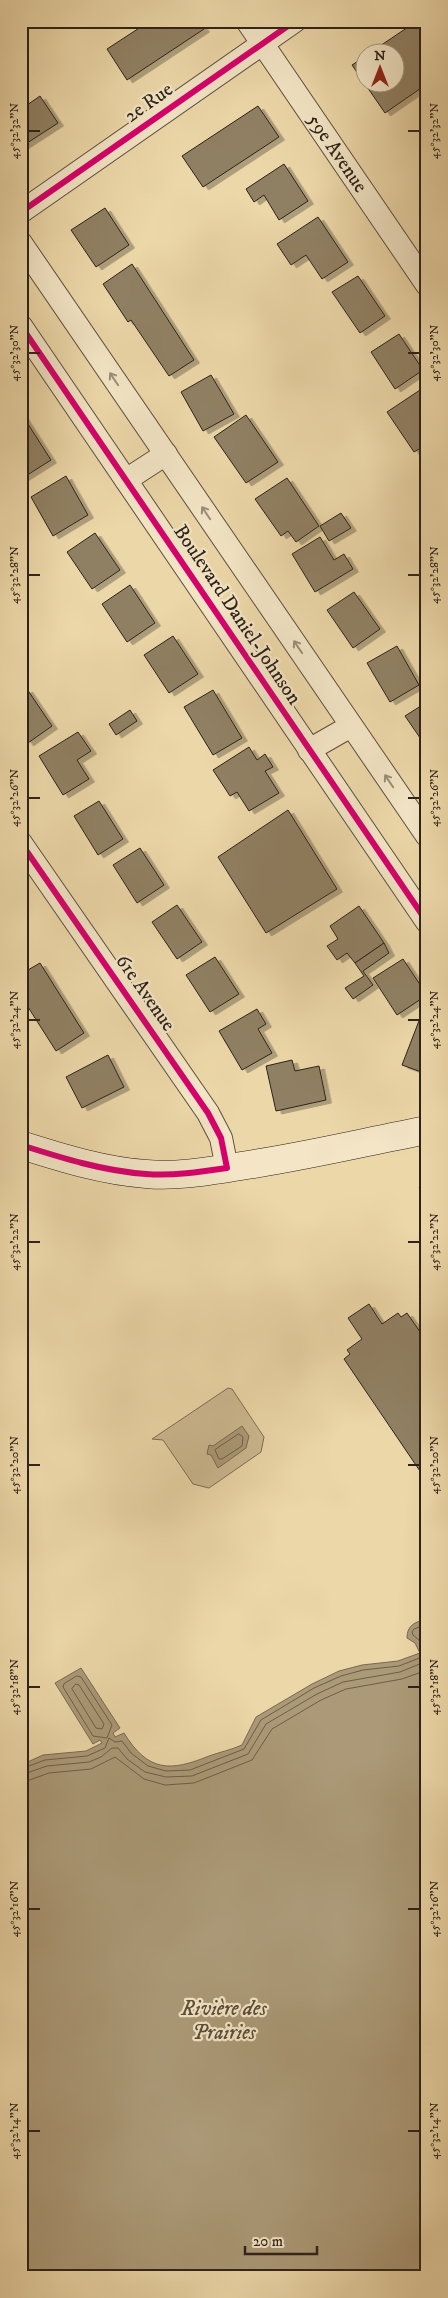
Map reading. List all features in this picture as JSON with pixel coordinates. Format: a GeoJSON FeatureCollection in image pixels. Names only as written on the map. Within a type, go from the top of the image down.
{"type":"FeatureCollection","features":[{"type":"Feature","properties":{"kind":"street","name":"59e Avenue"},"geometry":{"type":"LineString","coordinates":[[246,21],[427,285]]}},
{"type":"Feature","properties":{"kind":"street","name":"2e Rue"},"geometry":{"type":"LineString","coordinates":[[21,212],[295,21]]}},
{"type":"Feature","properties":{"kind":"street","name":"Boulevard Daniel-Johnson"},"geometry":{"type":"LineString","coordinates":[[21,243],[427,836]]}},
{"type":"Feature","properties":{"kind":"street","name":"Boulevard Daniel-Johnson"},"geometry":{"type":"LineString","coordinates":[[21,326],[427,922]]}},
{"type":"Feature","properties":{"kind":"street"},"geometry":{"type":"LineString","coordinates":[[126,480],[166,454]]}},
{"type":"Feature","properties":{"kind":"street"},"geometry":{"type":"LineString","coordinates":[[310,750],[351,726]]}},
{"type":"Feature","properties":{"kind":"street","name":"61e Avenue"},"geometry":{"type":"LineString","coordinates":[[21,843],[208,1113],[221,1138],[227,1168]]}},
{"type":"Feature","properties":{"kind":"street"},"geometry":{"type":"LineString","coordinates":[[21,1145],[90,1165],[146,1174],[181,1174],[270,1162],[427,1130]]}},
{"type":"Feature","properties":{"kind":"shaded area"},"geometry":{"type":"Polygon","coordinates":[[[228,1388],[232,1389],[264,1437],[261,1452],[209,1488],[193,1484],[163,1440],[152,1439],[228,1388]]]}},
{"type":"Feature","properties":{"kind":"water"},"geometry":{"type":"Polygon","coordinates":[[[242,1426],[249,1436],[246,1448],[218,1468],[211,1455],[207,1454],[209,1445],[213,1446],[242,1426]]]}},
{"type":"Feature","properties":{"kind":"water","name":"Rivière des Prairies"},"geometry":{"type":"Polygon","coordinates":[[[427,1619],[427,2277],[21,2277],[21,1765],[43,1755],[86,1751],[102,1743],[100,1740],[93,1744],[55,1683],[81,1668],[120,1728],[113,1733],[115,1737],[124,1733],[133,1746],[151,1762],[171,1766],[183,1765],[242,1745],[256,1717],[312,1684],[339,1671],[362,1665],[398,1661],[420,1653],[415,1643],[407,1638],[407,1634],[412,1625],[427,1619]]]}},
{"type":"Feature","properties":{"kind":"building"},"geometry":{"type":"Polygon","coordinates":[[[150,21],[198,21],[204,29],[127,80],[107,49],[150,21]]]}},
{"type":"Feature","properties":{"kind":"building"},"geometry":{"type":"Polygon","coordinates":[[[417,21],[427,21],[427,84],[385,113],[371,92],[406,92],[406,42],[386,42],[417,21]]]}},
{"type":"Feature","properties":{"kind":"building"},"geometry":{"type":"Polygon","coordinates":[[[356,62],[356,71],[352,65],[356,62]]]}},
{"type":"Feature","properties":{"kind":"building"},"geometry":{"type":"Polygon","coordinates":[[[40,96],[58,123],[21,147],[21,97],[27,105],[40,96]]]}},
{"type":"Feature","properties":{"kind":"building"},"geometry":{"type":"Polygon","coordinates":[[[258,106],[279,137],[203,187],[182,156],[258,106]]]}},
{"type":"Feature","properties":{"kind":"building"},"geometry":{"type":"Polygon","coordinates":[[[284,164],[308,201],[279,220],[264,195],[254,202],[246,189],[284,164]]]}},
{"type":"Feature","properties":{"kind":"building"},"geometry":{"type":"Polygon","coordinates":[[[105,208],[129,245],[96,267],[71,230],[105,208]]]}},
{"type":"Feature","properties":{"kind":"building"},"geometry":{"type":"Polygon","coordinates":[[[318,217],[348,262],[322,279],[306,255],[291,265],[277,244],[318,217]]]}},
{"type":"Feature","properties":{"kind":"building"},"geometry":{"type":"Polygon","coordinates":[[[132,264],[194,360],[169,376],[131,320],[128,322],[103,284],[132,264]]]}},
{"type":"Feature","properties":{"kind":"building"},"geometry":{"type":"Polygon","coordinates":[[[358,276],[385,316],[360,333],[332,292],[358,276]]]}},
{"type":"Feature","properties":{"kind":"building"},"geometry":{"type":"Polygon","coordinates":[[[399,334],[423,370],[395,389],[371,352],[399,334]]]}},
{"type":"Feature","properties":{"kind":"building"},"geometry":{"type":"Polygon","coordinates":[[[211,375],[234,414],[203,431],[181,392],[211,375]]]}},
{"type":"Feature","properties":{"kind":"building"},"geometry":{"type":"Polygon","coordinates":[[[420,390],[427,400],[427,444],[414,452],[387,412],[420,390]]]}},
{"type":"Feature","properties":{"kind":"building"},"geometry":{"type":"Polygon","coordinates":[[[21,413],[51,460],[21,479],[21,413]]]}},
{"type":"Feature","properties":{"kind":"building"},"geometry":{"type":"Polygon","coordinates":[[[246,415],[278,462],[246,483],[214,437],[246,415]]]}},
{"type":"Feature","properties":{"kind":"building"},"geometry":{"type":"Polygon","coordinates":[[[66,476],[88,515],[53,536],[31,497],[66,476]]]}},
{"type":"Feature","properties":{"kind":"building"},"geometry":{"type":"Polygon","coordinates":[[[287,478],[319,526],[296,542],[288,531],[281,536],[255,499],[287,478]]]}},
{"type":"Feature","properties":{"kind":"building"},"geometry":{"type":"Polygon","coordinates":[[[341,513],[351,528],[329,541],[320,526],[341,513]]]}},
{"type":"Feature","properties":{"kind":"building"},"geometry":{"type":"Polygon","coordinates":[[[95,533],[120,570],[92,589],[67,552],[95,533]]]}},
{"type":"Feature","properties":{"kind":"building"},"geometry":{"type":"Polygon","coordinates":[[[320,537],[334,560],[344,554],[353,569],[315,592],[292,554],[320,537]]]}},
{"type":"Feature","properties":{"kind":"building"},"geometry":{"type":"Polygon","coordinates":[[[130,585],[155,623],[127,642],[102,604],[130,585]]]}},
{"type":"Feature","properties":{"kind":"building"},"geometry":{"type":"Polygon","coordinates":[[[354,592],[380,629],[353,648],[327,610],[354,592]]]}},
{"type":"Feature","properties":{"kind":"building"},"geometry":{"type":"Polygon","coordinates":[[[173,636],[198,674],[169,693],[144,655],[173,636]]]}},
{"type":"Feature","properties":{"kind":"building"},"geometry":{"type":"Polygon","coordinates":[[[397,646],[419,685],[390,702],[367,663],[397,646]]]}},
{"type":"Feature","properties":{"kind":"building"},"geometry":{"type":"Polygon","coordinates":[[[27,689],[52,726],[28,743],[21,733],[21,693],[27,689]]]}},
{"type":"Feature","properties":{"kind":"building"},"geometry":{"type":"Polygon","coordinates":[[[213,690],[242,738],[213,755],[184,707],[213,690]]]}},
{"type":"Feature","properties":{"kind":"building"},"geometry":{"type":"Polygon","coordinates":[[[427,702],[427,748],[405,716],[427,702]]]}},
{"type":"Feature","properties":{"kind":"building"},"geometry":{"type":"Polygon","coordinates":[[[130,710],[137,721],[116,735],[109,724],[130,710]]]}},
{"type":"Feature","properties":{"kind":"building"},"geometry":{"type":"Polygon","coordinates":[[[78,732],[91,751],[77,760],[89,779],[63,795],[39,756],[78,732]]]}},
{"type":"Feature","properties":{"kind":"building"},"geometry":{"type":"Polygon","coordinates":[[[249,747],[257,760],[265,754],[273,767],[265,771],[279,793],[249,811],[237,792],[230,796],[213,770],[249,747]]]}},
{"type":"Feature","properties":{"kind":"building"},"geometry":{"type":"Polygon","coordinates":[[[99,801],[123,839],[98,855],[74,816],[99,801]]]}},
{"type":"Feature","properties":{"kind":"building"},"geometry":{"type":"Polygon","coordinates":[[[288,810],[337,889],[266,933],[218,857],[288,810]]]}},
{"type":"Feature","properties":{"kind":"building"},"geometry":{"type":"Polygon","coordinates":[[[140,848],[164,885],[137,903],[113,865],[140,848]]]}},
{"type":"Feature","properties":{"kind":"building"},"geometry":{"type":"Polygon","coordinates":[[[177,905],[202,942],[177,959],[152,922],[177,905]]]}},
{"type":"Feature","properties":{"kind":"building"},"geometry":{"type":"Polygon","coordinates":[[[359,906],[384,943],[355,963],[347,953],[337,960],[327,946],[338,939],[330,926],[359,906]]]}},
{"type":"Feature","properties":{"kind":"building"},"geometry":{"type":"Polygon","coordinates":[[[384,943],[389,953],[363,971],[373,985],[353,999],[345,988],[364,976],[355,963],[384,943]]]}},
{"type":"Feature","properties":{"kind":"building"},"geometry":{"type":"Polygon","coordinates":[[[215,957],[239,994],[210,1012],[186,975],[215,957]]]}},
{"type":"Feature","properties":{"kind":"building"},"geometry":{"type":"Polygon","coordinates":[[[403,959],[427,995],[397,1015],[373,978],[403,959]]]}},
{"type":"Feature","properties":{"kind":"building"},"geometry":{"type":"Polygon","coordinates":[[[40,963],[84,1033],[56,1051],[21,996],[21,974],[40,963]]]}},
{"type":"Feature","properties":{"kind":"building"},"geometry":{"type":"Polygon","coordinates":[[[257,1009],[266,1024],[258,1029],[272,1053],[242,1070],[219,1031],[257,1009]]]}},
{"type":"Feature","properties":{"kind":"building"},"geometry":{"type":"Polygon","coordinates":[[[422,1013],[427,1014],[427,1074],[402,1065],[422,1013]]]}},
{"type":"Feature","properties":{"kind":"building"},"geometry":{"type":"Polygon","coordinates":[[[108,1055],[124,1087],[82,1108],[66,1077],[108,1055]]]}},
{"type":"Feature","properties":{"kind":"building"},"geometry":{"type":"Polygon","coordinates":[[[292,1060],[295,1071],[319,1066],[326,1100],[276,1111],[266,1066],[292,1060]]]}},
{"type":"Feature","properties":{"kind":"building"},"geometry":{"type":"Polygon","coordinates":[[[427,1182],[427,1199],[419,1187],[427,1182]]]}},
{"type":"Feature","properties":{"kind":"building"},"geometry":{"type":"Polygon","coordinates":[[[369,1304],[382,1324],[398,1313],[401,1317],[407,1313],[425,1339],[427,1338],[427,1476],[424,1477],[344,1359],[350,1354],[347,1350],[362,1339],[348,1318],[369,1304]]]}},
{"type":"Feature","properties":{"kind":"cycle path"},"geometry":{"type":"LineString","coordinates":[[21,212],[295,21]]}},
{"type":"Feature","properties":{"kind":"cycle path"},"geometry":{"type":"LineString","coordinates":[[21,326],[427,922]]}},
{"type":"Feature","properties":{"kind":"cycle path"},"geometry":{"type":"LineString","coordinates":[[21,843],[208,1113],[221,1138],[227,1168],[176,1174],[130,1172],[83,1163],[21,1145]]}}]}
